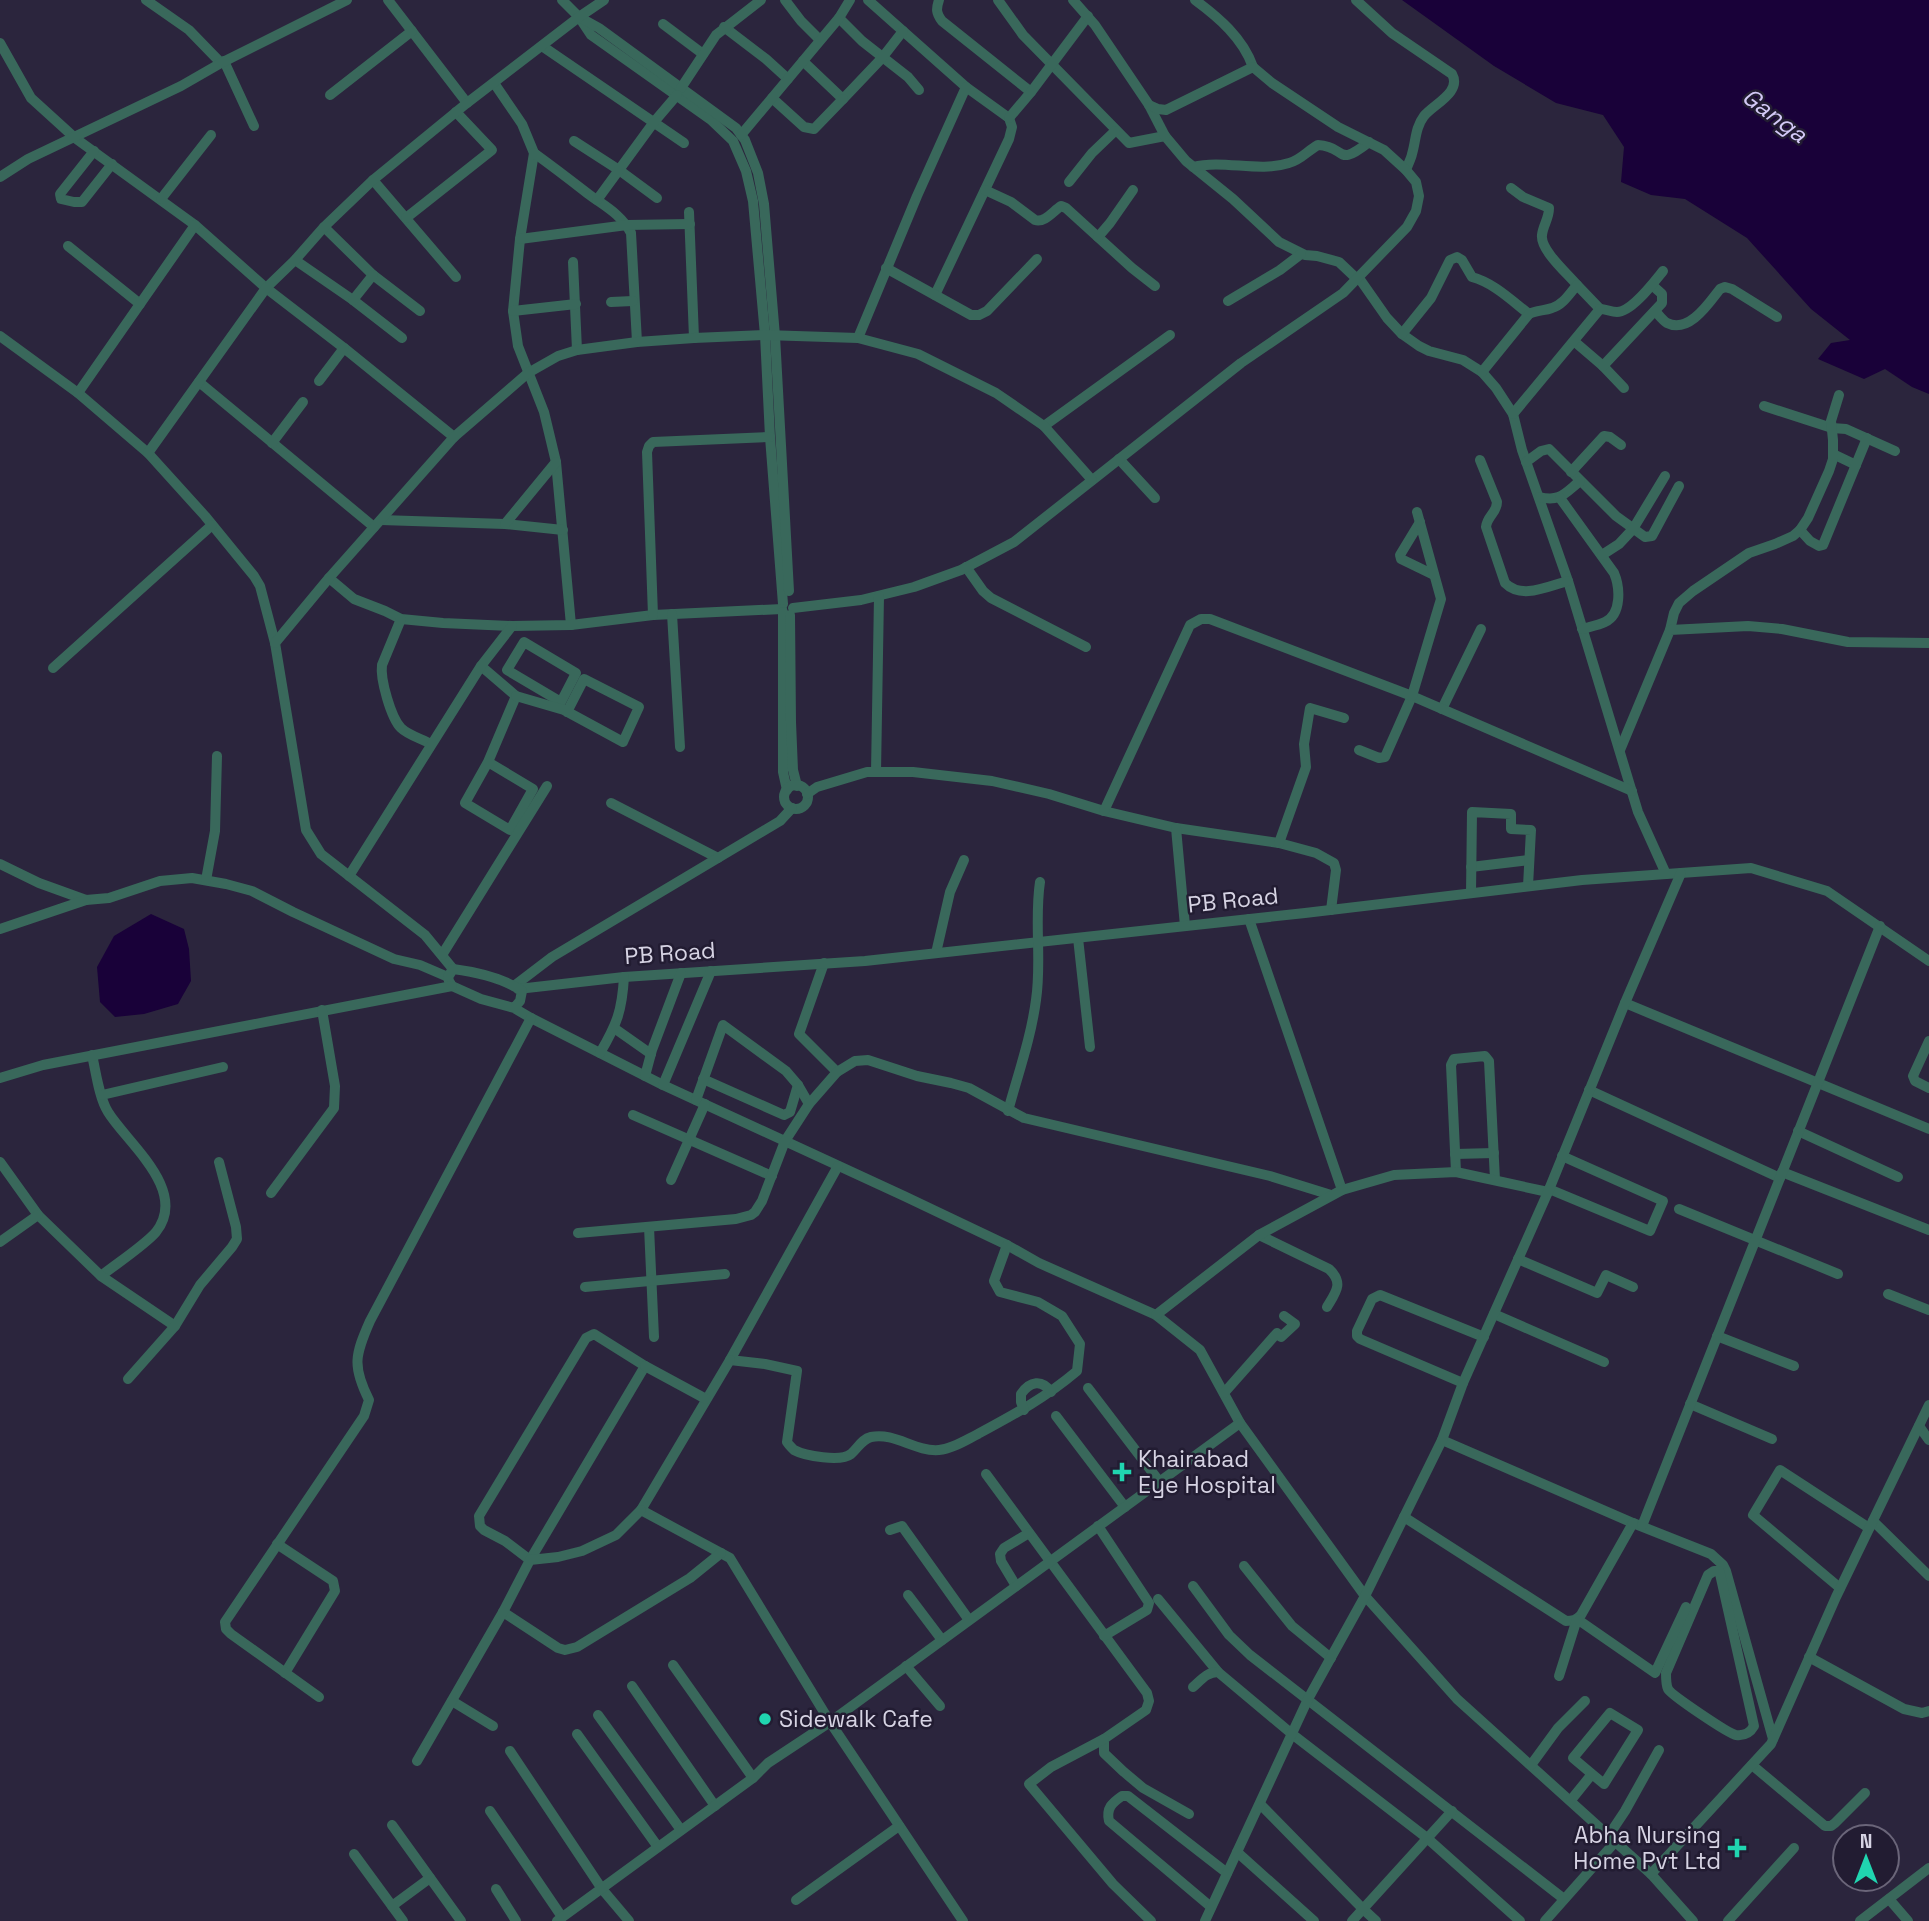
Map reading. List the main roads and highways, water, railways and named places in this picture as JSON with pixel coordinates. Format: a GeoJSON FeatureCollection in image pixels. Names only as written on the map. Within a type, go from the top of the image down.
{"type":"FeatureCollection","features":[{"type":"Feature","properties":{"kind":"water","name":"Ganga"},"geometry":{"type":"Polygon","coordinates":[[[1402,0],[1929,0],[1929,394],[1912,387],[1885,369],[1864,379],[1818,359],[1831,343],[1850,340],[1811,309],[1747,238],[1685,199],[1651,195],[1621,182],[1624,147],[1603,115],[1556,103],[1494,66],[1402,0]]]}},
{"type":"Feature","properties":{"kind":"water"},"geometry":{"type":"Polygon","coordinates":[[[151,914],[184,929],[189,949],[191,981],[178,1004],[144,1014],[115,1017],[100,1002],[97,967],[114,936],[151,914]]]}},
{"type":"Feature","properties":{"kind":"place","name":"Khairabad Eye Hospital"},"geometry":{"type":"Point","coordinates":[1122,1472]}},
{"type":"Feature","properties":{"kind":"place","name":"Sidewalk Cafe"},"geometry":{"type":"Point","coordinates":[765,1719]}},
{"type":"Feature","properties":{"kind":"place","name":"Abha Nursing Home Pvt Ltd"},"geometry":{"type":"Point","coordinates":[1737,1848]}}]}
